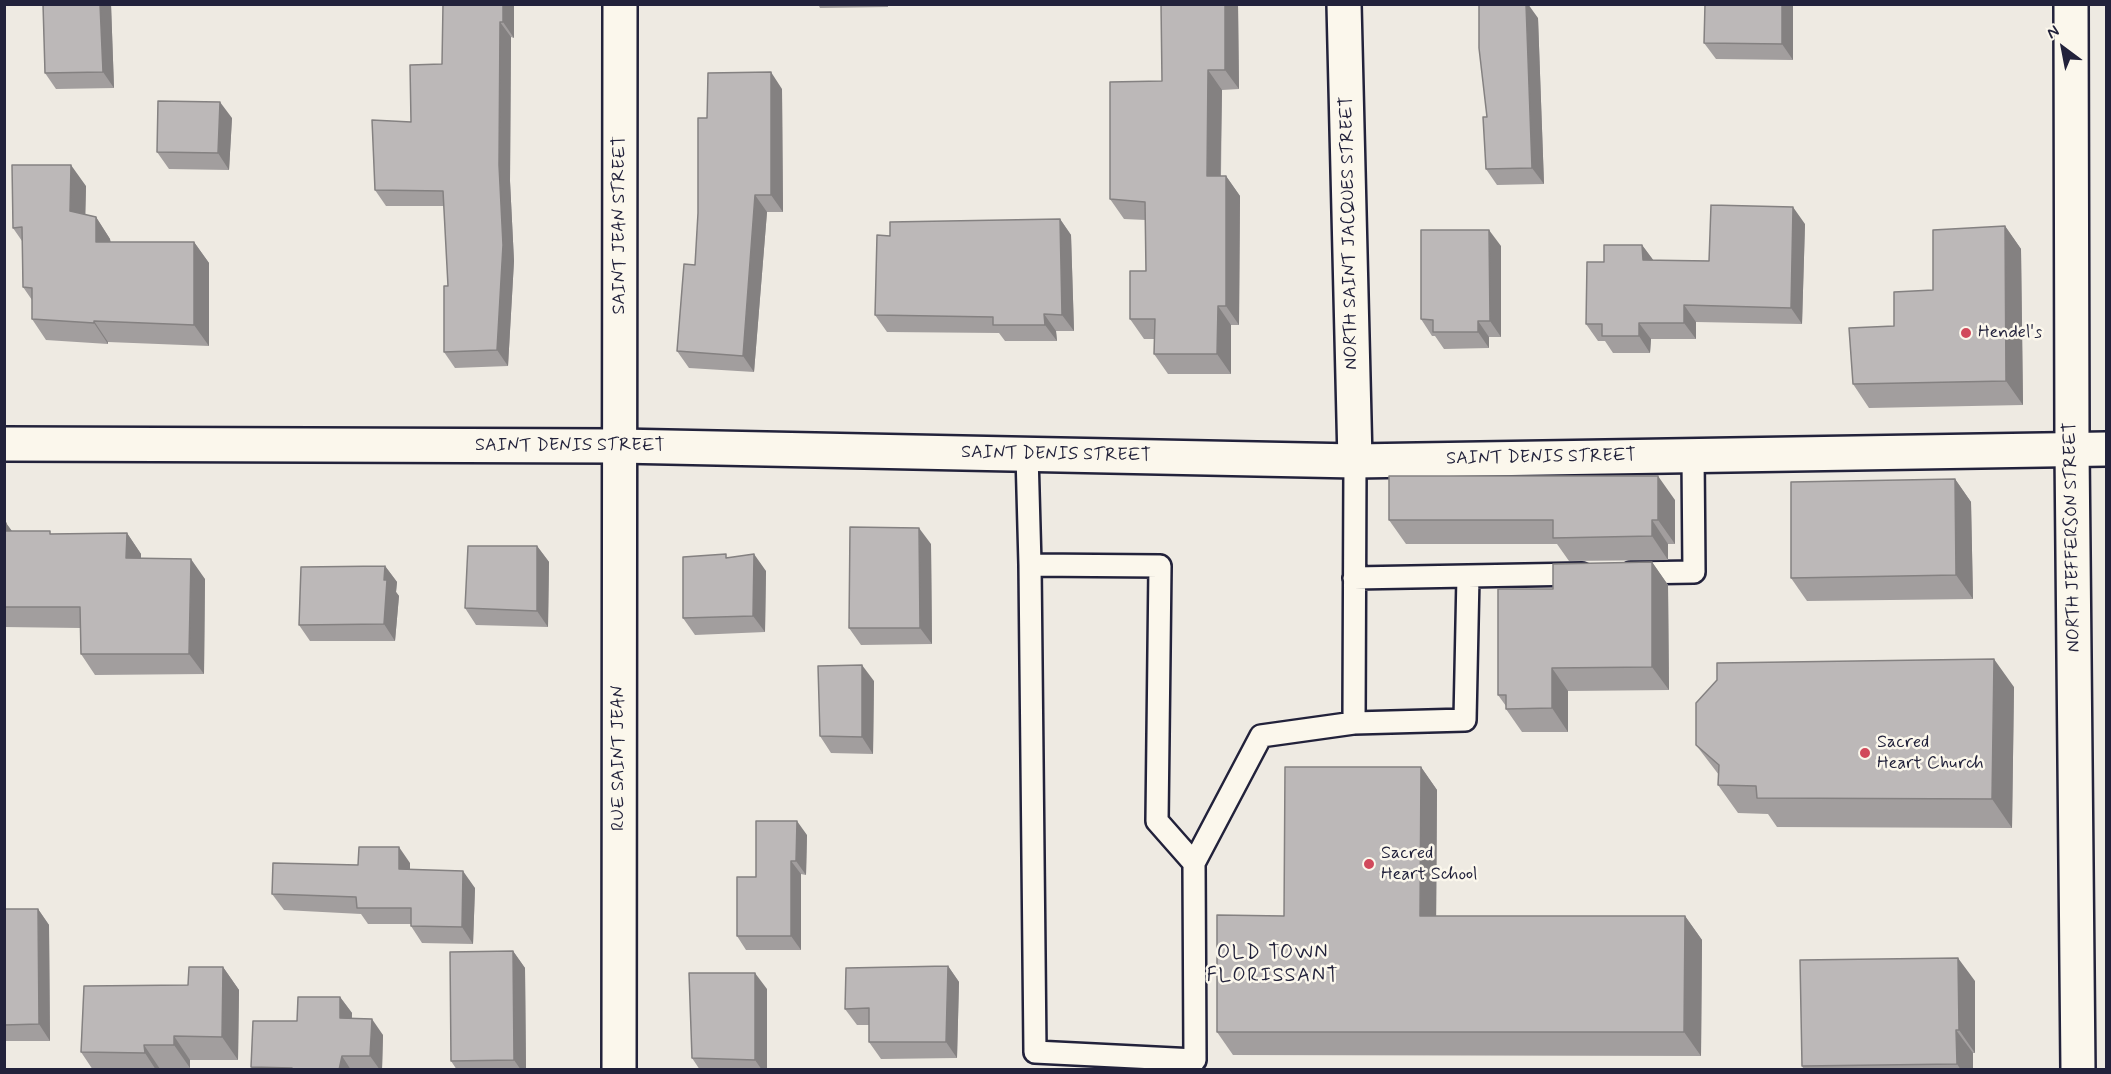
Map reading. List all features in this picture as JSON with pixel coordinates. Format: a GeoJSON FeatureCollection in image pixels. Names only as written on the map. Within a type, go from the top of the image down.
{"type":"FeatureCollection","features":[{"type":"Feature","properties":{"kind":"street","name":"SAINT JEAN STREET"},"geometry":{"type":"LineString","coordinates":[[620,4],[620,446]]}},
{"type":"Feature","properties":{"kind":"street","name":"NORTH SAINT JACQUES STREET"},"geometry":{"type":"LineString","coordinates":[[1344,4],[1355,461]]}},
{"type":"Feature","properties":{"kind":"street","name":"NORTH JEFFERSON STREET"},"geometry":{"type":"LineString","coordinates":[[2072,4],[2072,449],[2078,1070]]}},
{"type":"Feature","properties":{"kind":"street","name":"SAINT DENIS STREET"},"geometry":{"type":"LineString","coordinates":[[4,444],[620,446],[1355,461],[2106,449]]}},
{"type":"Feature","properties":{"kind":"street","name":"RUE SAINT JEAN"},"geometry":{"type":"LineString","coordinates":[[619,1070],[620,446]]}},
{"type":"Feature","properties":{"kind":"lane"},"geometry":{"type":"LineString","coordinates":[[1028,454],[1035,1052],[1195,1059],[1194,863],[1261,736],[1354,723],[1465,720],[1468,576]]}},
{"type":"Feature","properties":{"kind":"lane"},"geometry":{"type":"LineString","coordinates":[[1354,578],[1694,572],[1693,456]]}},
{"type":"Feature","properties":{"kind":"lane"},"geometry":{"type":"LineString","coordinates":[[1354,723],[1355,461]]}},
{"type":"Feature","properties":{"kind":"lane"},"geometry":{"type":"LineString","coordinates":[[1030,565],[1160,566],[1157,821],[1194,863]]}},
{"type":"Feature","properties":{"kind":"building"},"geometry":{"type":"Polygon","coordinates":[[[43,4],[100,4],[103,72],[45,73],[43,4]]]}},
{"type":"Feature","properties":{"kind":"building"},"geometry":{"type":"Polygon","coordinates":[[[443,4],[503,4],[503,22],[500,22],[499,165],[503,245],[497,350],[444,352],[444,286],[448,286],[443,191],[375,190],[372,120],[411,122],[410,65],[442,64],[443,4]]]}},
{"type":"Feature","properties":{"kind":"building"},"geometry":{"type":"Polygon","coordinates":[[[1161,4],[1225,4],[1225,70],[1208,70],[1207,176],[1226,176],[1226,306],[1218,306],[1217,354],[1154,354],[1155,319],[1130,319],[1130,271],[1146,271],[1145,202],[1110,199],[1110,82],[1162,81],[1161,4]]]}},
{"type":"Feature","properties":{"kind":"building"},"geometry":{"type":"Polygon","coordinates":[[[1479,4],[1526,4],[1532,168],[1486,169],[1483,117],[1487,117],[1479,48],[1479,4]]]}},
{"type":"Feature","properties":{"kind":"building"},"geometry":{"type":"Polygon","coordinates":[[[1705,4],[1782,4],[1782,44],[1704,43],[1705,4]]]}},
{"type":"Feature","properties":{"kind":"building"},"geometry":{"type":"Polygon","coordinates":[[[771,72],[771,195],[755,195],[743,356],[677,351],[684,264],[695,265],[698,213],[698,118],[707,118],[708,73],[771,72]]]}},
{"type":"Feature","properties":{"kind":"building"},"geometry":{"type":"Polygon","coordinates":[[[158,101],[220,102],[218,153],[157,152],[158,101]]]}},
{"type":"Feature","properties":{"kind":"building"},"geometry":{"type":"Polygon","coordinates":[[[12,165],[71,165],[70,211],[96,217],[96,242],[194,242],[194,325],[32,319],[32,288],[23,287],[22,227],[13,228],[12,165]]]}},
{"type":"Feature","properties":{"kind":"building"},"geometry":{"type":"Polygon","coordinates":[[[1711,205],[1793,207],[1791,308],[1684,305],[1684,323],[1639,323],[1639,336],[1602,336],[1602,324],[1586,324],[1587,262],[1604,262],[1604,245],[1642,245],[1643,260],[1709,261],[1711,205]]]}},
{"type":"Feature","properties":{"kind":"building"},"geometry":{"type":"Polygon","coordinates":[[[1060,219],[1062,315],[1044,314],[1045,325],[993,325],[993,317],[875,315],[877,235],[890,236],[890,222],[1060,219]]]}},
{"type":"Feature","properties":{"kind":"building","name":"Hendel's"},"geometry":{"type":"Polygon","coordinates":[[[2005,226],[2006,381],[1853,384],[1849,328],[1894,326],[1894,292],[1933,290],[1933,230],[2005,226]]]}},
{"type":"Feature","properties":{"kind":"building"},"geometry":{"type":"Polygon","coordinates":[[[1421,230],[1489,230],[1490,321],[1478,321],[1478,332],[1433,332],[1433,320],[1421,319],[1421,230]]]}},
{"type":"Feature","properties":{"kind":"building"},"geometry":{"type":"Polygon","coordinates":[[[1389,476],[1658,476],[1658,520],[1652,520],[1652,536],[1553,538],[1553,520],[1389,520],[1389,476]]]}},
{"type":"Feature","properties":{"kind":"building"},"geometry":{"type":"Polygon","coordinates":[[[1955,479],[1956,575],[1791,578],[1791,482],[1955,479]]]}},
{"type":"Feature","properties":{"kind":"building"},"geometry":{"type":"Polygon","coordinates":[[[4,523],[6,523],[6,531],[50,531],[50,534],[127,533],[126,558],[191,559],[189,654],[81,654],[80,607],[4,607],[4,523]]]}},
{"type":"Feature","properties":{"kind":"building"},"geometry":{"type":"Polygon","coordinates":[[[850,527],[919,528],[920,628],[849,628],[850,527]]]}},
{"type":"Feature","properties":{"kind":"building"},"geometry":{"type":"Polygon","coordinates":[[[468,546],[537,546],[537,611],[465,608],[468,546]]]}},
{"type":"Feature","properties":{"kind":"building"},"geometry":{"type":"Polygon","coordinates":[[[726,554],[726,558],[754,554],[753,616],[683,618],[683,557],[726,554]]]}},
{"type":"Feature","properties":{"kind":"building"},"geometry":{"type":"Polygon","coordinates":[[[1652,562],[1652,667],[1552,668],[1552,708],[1506,709],[1506,695],[1498,695],[1498,589],[1553,589],[1553,564],[1652,562]]]}},
{"type":"Feature","properties":{"kind":"building"},"geometry":{"type":"Polygon","coordinates":[[[385,566],[384,580],[387,580],[384,624],[299,625],[301,567],[385,566]]]}},
{"type":"Feature","properties":{"kind":"building","name":"Sacred Heart Church"},"geometry":{"type":"Polygon","coordinates":[[[1994,659],[1992,799],[1757,798],[1756,786],[1718,785],[1719,765],[1696,745],[1696,703],[1717,680],[1717,663],[1994,659]]]}},
{"type":"Feature","properties":{"kind":"building"},"geometry":{"type":"Polygon","coordinates":[[[862,665],[862,737],[820,736],[818,666],[862,665]]]}},
{"type":"Feature","properties":{"kind":"building","name":"Sacred Heart School"},"geometry":{"type":"Polygon","coordinates":[[[1285,767],[1421,767],[1420,916],[1685,916],[1684,1032],[1217,1032],[1217,915],[1284,916],[1285,767]]]}},
{"type":"Feature","properties":{"kind":"building"},"geometry":{"type":"Polygon","coordinates":[[[756,821],[797,821],[796,861],[791,861],[791,936],[737,936],[737,877],[756,877],[756,821]]]}},
{"type":"Feature","properties":{"kind":"building"},"geometry":{"type":"Polygon","coordinates":[[[359,847],[399,847],[399,869],[463,871],[462,927],[411,926],[411,908],[357,908],[356,897],[272,894],[273,863],[358,865],[359,847]]]}},
{"type":"Feature","properties":{"kind":"building"},"geometry":{"type":"Polygon","coordinates":[[[4,909],[38,909],[39,1024],[4,1025],[4,909]]]}},
{"type":"Feature","properties":{"kind":"building"},"geometry":{"type":"Polygon","coordinates":[[[513,951],[514,1060],[451,1061],[450,952],[513,951]]]}},
{"type":"Feature","properties":{"kind":"building"},"geometry":{"type":"Polygon","coordinates":[[[1958,958],[1957,1064],[1802,1066],[1800,960],[1958,958]]]}},
{"type":"Feature","properties":{"kind":"building"},"geometry":{"type":"Polygon","coordinates":[[[948,966],[946,1042],[869,1042],[869,1008],[845,1009],[846,968],[948,966]]]}},
{"type":"Feature","properties":{"kind":"building"},"geometry":{"type":"Polygon","coordinates":[[[189,967],[223,967],[222,1037],[174,1036],[174,1045],[144,1045],[145,1053],[81,1052],[84,986],[188,985],[189,967]]]}},
{"type":"Feature","properties":{"kind":"building"},"geometry":{"type":"Polygon","coordinates":[[[689,973],[755,973],[755,1060],[692,1058],[689,973]]]}},
{"type":"Feature","properties":{"kind":"building"},"geometry":{"type":"Polygon","coordinates":[[[298,997],[340,997],[340,1018],[372,1019],[370,1056],[342,1056],[339,1070],[251,1067],[253,1021],[297,1021],[298,997]]]}},
{"type":"Feature","properties":{"kind":"place","name":"Hendel's"},"geometry":{"type":"Point","coordinates":[1966,333]}},
{"type":"Feature","properties":{"kind":"place","name":"Sacred Heart Church"},"geometry":{"type":"Point","coordinates":[1865,753]}},
{"type":"Feature","properties":{"kind":"place","name":"Sacred Heart School"},"geometry":{"type":"Point","coordinates":[1369,864]}},
{"type":"Feature","properties":{"kind":"district","name":"OLD TOWN FLORISSANT"},"geometry":{"type":"Point","coordinates":[1273,966]}}]}
